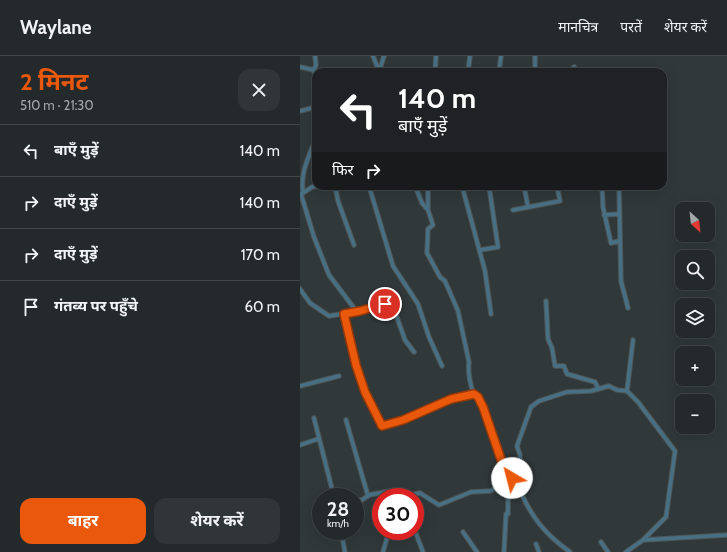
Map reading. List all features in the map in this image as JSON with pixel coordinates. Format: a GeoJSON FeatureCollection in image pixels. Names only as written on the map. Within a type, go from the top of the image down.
{"type":"FeatureCollection","features":[{"type":"Feature","properties":{"kind":"street"},"geometry":{"type":"LineString","coordinates":[[315,56],[315,68]]}},
{"type":"Feature","properties":{"kind":"street"},"geometry":{"type":"LineString","coordinates":[[374,56],[378,68]]}},
{"type":"Feature","properties":{"kind":"street"},"geometry":{"type":"LineString","coordinates":[[380,68],[384,56]]}},
{"type":"Feature","properties":{"kind":"street"},"geometry":{"type":"LineString","coordinates":[[435,68],[436,56]]}},
{"type":"Feature","properties":{"kind":"street"},"geometry":{"type":"LineString","coordinates":[[468,68],[470,56]]}},
{"type":"Feature","properties":{"kind":"street"},"geometry":{"type":"LineString","coordinates":[[500,68],[501,56]]}},
{"type":"Feature","properties":{"kind":"street"},"geometry":{"type":"LineString","coordinates":[[535,56],[535,68]]}},
{"type":"Feature","properties":{"kind":"street"},"geometry":{"type":"LineString","coordinates":[[300,68],[312,70]]}},
{"type":"Feature","properties":{"kind":"street"},"geometry":{"type":"LineString","coordinates":[[300,111],[312,108]]}},
{"type":"Feature","properties":{"kind":"street"},"geometry":{"type":"LineString","coordinates":[[312,149],[301,178],[301,193],[314,237],[329,275],[357,312]]}},
{"type":"Feature","properties":{"kind":"street"},"geometry":{"type":"LineString","coordinates":[[301,193],[312,187]]}},
{"type":"Feature","properties":{"kind":"street"},"geometry":{"type":"LineString","coordinates":[[336,190],[338,201],[354,245]]}},
{"type":"Feature","properties":{"kind":"street"},"geometry":{"type":"LineString","coordinates":[[370,190],[393,266],[418,304],[429,337],[442,366]]}},
{"type":"Feature","properties":{"kind":"street"},"geometry":{"type":"LineString","coordinates":[[417,190],[422,203],[428,210]]}},
{"type":"Feature","properties":{"kind":"street"},"geometry":{"type":"LineString","coordinates":[[428,190],[428,210],[433,225],[428,229],[427,254],[440,277],[445,282],[458,311],[474,394],[478,397],[483,407],[501,462],[509,480]]}},
{"type":"Feature","properties":{"kind":"street"},"geometry":{"type":"LineString","coordinates":[[463,190],[485,271],[491,314]]}},
{"type":"Feature","properties":{"kind":"street"},"geometry":{"type":"LineString","coordinates":[[480,250],[498,247],[490,190]]}},
{"type":"Feature","properties":{"kind":"street"},"geometry":{"type":"LineString","coordinates":[[525,190],[528,207]]}},
{"type":"Feature","properties":{"kind":"street"},"geometry":{"type":"LineString","coordinates":[[513,210],[560,200],[558,190]]}},
{"type":"Feature","properties":{"kind":"street"},"geometry":{"type":"LineString","coordinates":[[602,190],[604,215],[611,243],[619,241]]}},
{"type":"Feature","properties":{"kind":"street"},"geometry":{"type":"LineString","coordinates":[[619,190],[621,281],[628,308]]}},
{"type":"Feature","properties":{"kind":"street"},"geometry":{"type":"LineString","coordinates":[[604,215],[619,214]]}},
{"type":"Feature","properties":{"kind":"street"},"geometry":{"type":"LineString","coordinates":[[300,289],[302,295],[310,303],[329,316],[357,312],[385,304],[394,309],[405,340],[414,352]]}},
{"type":"Feature","properties":{"kind":"street"},"geometry":{"type":"LineString","coordinates":[[546,301],[548,339],[552,348],[555,366],[564,366],[567,374],[594,382],[598,388]]}},
{"type":"Feature","properties":{"kind":"street"},"geometry":{"type":"LineString","coordinates":[[344,314],[356,365],[365,392],[382,426],[403,420],[451,399],[474,394]]}},
{"type":"Feature","properties":{"kind":"street"},"geometry":{"type":"LineString","coordinates":[[628,391],[633,340]]}},
{"type":"Feature","properties":{"kind":"street"},"geometry":{"type":"LineString","coordinates":[[300,386],[339,376]]}},
{"type":"Feature","properties":{"kind":"street"},"geometry":{"type":"LineString","coordinates":[[570,552],[552,538],[533,517],[520,490],[520,455],[517,446],[531,407],[538,401],[567,392],[591,391],[609,386],[617,390],[628,391],[675,451],[666,517],[643,540],[626,552]]}},
{"type":"Feature","properties":{"kind":"street"},"geometry":{"type":"LineString","coordinates":[[314,418],[318,439],[332,488]]}},
{"type":"Feature","properties":{"kind":"street"},"geometry":{"type":"LineString","coordinates":[[346,420],[368,496]]}},
{"type":"Feature","properties":{"kind":"street"},"geometry":{"type":"LineString","coordinates":[[300,445],[318,439]]}},
{"type":"Feature","properties":{"kind":"street"},"geometry":{"type":"LineString","coordinates":[[504,552],[506,514],[508,514],[507,484],[509,480],[516,477],[520,480]]}},
{"type":"Feature","properties":{"kind":"street"},"geometry":{"type":"LineString","coordinates":[[364,499],[368,496],[395,490],[404,496],[420,493],[439,505],[471,492],[490,491],[507,484]]}},
{"type":"Feature","properties":{"kind":"street"},"geometry":{"type":"LineString","coordinates":[[508,490],[520,490]]}},
{"type":"Feature","properties":{"kind":"street"},"geometry":{"type":"LineString","coordinates":[[463,532],[477,552]]}},
{"type":"Feature","properties":{"kind":"street"},"geometry":{"type":"LineString","coordinates":[[643,540],[727,535]]}},
{"type":"Feature","properties":{"kind":"street"},"geometry":{"type":"LineString","coordinates":[[343,540],[345,552]]}},
{"type":"Feature","properties":{"kind":"street"},"geometry":{"type":"LineString","coordinates":[[384,552],[387,540]]}},
{"type":"Feature","properties":{"kind":"street"},"geometry":{"type":"LineString","coordinates":[[418,540],[422,552]]}},
{"type":"Feature","properties":{"kind":"street"},"geometry":{"type":"LineString","coordinates":[[601,542],[608,552]]}},
{"type":"Feature","properties":{"kind":"street"},"geometry":{"type":"LineString","coordinates":[[536,544],[539,552]]}},
{"type":"Feature","properties":{"kind":"route"},"geometry":{"type":"LineString","coordinates":[[385,304],[344,314],[356,365],[362,379],[365,392],[382,426],[417,415],[437,404],[451,399],[466,397],[474,394],[478,397],[483,407],[506,474],[509,480],[512,478]]}}]}
